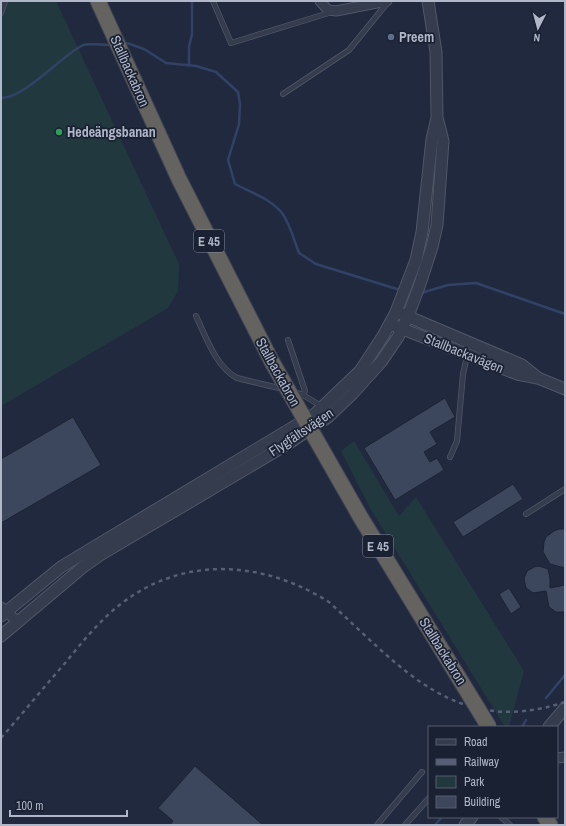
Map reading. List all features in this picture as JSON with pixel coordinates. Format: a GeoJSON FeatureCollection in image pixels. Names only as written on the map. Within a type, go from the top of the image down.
{"type":"FeatureCollection","features":[{"type":"Feature","properties":{"kind":"highway","name":"Stallbackabron"},"geometry":{"type":"LineString","coordinates":[[98,1],[179,179],[272,362],[361,518],[488,726]]}},
{"type":"Feature","properties":{"kind":"street"},"geometry":{"type":"LineString","coordinates":[[320,1],[328,10],[336,11],[386,1]]}},
{"type":"Feature","properties":{"kind":"street","name":"Flygfältsvägen"},"geometry":{"type":"LineString","coordinates":[[1,636],[82,567],[116,544],[286,445],[328,417],[369,376],[392,346],[402,329],[414,301],[437,224],[443,142],[437,118],[436,52],[428,1]]}},
{"type":"Feature","properties":{"kind":"street","name":"Flygfältsvägen"},"geometry":{"type":"LineString","coordinates":[[2,612],[61,567],[290,431],[315,414],[360,371],[390,324],[398,308],[416,260],[422,232],[432,139],[437,118]]}},
{"type":"Feature","properties":{"kind":"street","name":"Stallbackavägen"},"geometry":{"type":"LineString","coordinates":[[398,308],[408,316],[522,365],[538,378]]}},
{"type":"Feature","properties":{"kind":"street","name":"Stallbackavägen"},"geometry":{"type":"LineString","coordinates":[[390,324],[518,374],[538,378],[565,389]]}},
{"type":"Feature","properties":{"kind":"street"},"geometry":{"type":"LineString","coordinates":[[2,612],[17,621]]}},
{"type":"Feature","properties":{"kind":"street"},"geometry":{"type":"LineString","coordinates":[[550,726],[565,708]]}},
{"type":"Feature","properties":{"kind":"street"},"geometry":{"type":"LineString","coordinates":[[558,726],[565,718]]}},
{"type":"Feature","properties":{"kind":"lane"},"geometry":{"type":"LineString","coordinates":[[1,14],[5,1]]}},
{"type":"Feature","properties":{"kind":"lane"},"geometry":{"type":"LineString","coordinates":[[213,1],[231,43],[336,11]]}},
{"type":"Feature","properties":{"kind":"lane"},"geometry":{"type":"LineString","coordinates":[[282,94],[348,50],[386,1]]}},
{"type":"Feature","properties":{"kind":"lane"},"geometry":{"type":"LineString","coordinates":[[196,316],[216,356],[231,375],[303,394],[323,406]]}},
{"type":"Feature","properties":{"kind":"lane"},"geometry":{"type":"LineString","coordinates":[[288,340],[305,391],[303,394]]}},
{"type":"Feature","properties":{"kind":"lane"},"geometry":{"type":"LineString","coordinates":[[450,457],[458,441],[463,374],[472,343]]}},
{"type":"Feature","properties":{"kind":"lane"},"geometry":{"type":"LineString","coordinates":[[526,514],[565,489]]}},
{"type":"Feature","properties":{"kind":"lane"},"geometry":{"type":"LineString","coordinates":[[377,825],[422,772]]}},
{"type":"Feature","properties":{"kind":"lane"},"geometry":{"type":"LineString","coordinates":[[405,825],[428,799]]}},
{"type":"Feature","properties":{"kind":"lane"},"geometry":{"type":"LineString","coordinates":[[502,818],[510,825]]}},
{"type":"Feature","properties":{"kind":"green space","name":"Hedeängsbanan"},"geometry":{"type":"Polygon","coordinates":[[[1,1],[56,1],[179,264],[178,291],[168,308],[1,406],[1,1]]]}},
{"type":"Feature","properties":{"kind":"green space"},"geometry":{"type":"Polygon","coordinates":[[[354,441],[399,516],[416,497],[524,671],[509,726],[504,726],[370,508],[341,451],[354,441]]]}},
{"type":"Feature","properties":{"kind":"building"},"geometry":{"type":"Polygon","coordinates":[[[445,398],[455,417],[430,432],[437,444],[424,452],[430,462],[437,458],[444,470],[395,500],[364,448],[445,398]]]}},
{"type":"Feature","properties":{"kind":"building"},"geometry":{"type":"Polygon","coordinates":[[[73,417],[101,465],[1,523],[1,459],[73,417]]]}},
{"type":"Feature","properties":{"kind":"building"},"geometry":{"type":"Polygon","coordinates":[[[513,484],[523,499],[463,537],[453,522],[513,484]]]}},
{"type":"Feature","properties":{"kind":"building"},"geometry":{"type":"Polygon","coordinates":[[[559,529],[565,529],[565,568],[550,564],[543,552],[546,537],[559,529]]]}},
{"type":"Feature","properties":{"kind":"building"},"geometry":{"type":"Polygon","coordinates":[[[539,566],[548,569],[550,588],[565,585],[565,612],[556,612],[549,607],[546,591],[533,593],[526,588],[524,579],[527,571],[539,566]]]}},
{"type":"Feature","properties":{"kind":"building"},"geometry":{"type":"Polygon","coordinates":[[[509,588],[521,607],[511,614],[499,594],[509,588]]]}},
{"type":"Feature","properties":{"kind":"building"},"geometry":{"type":"Polygon","coordinates":[[[195,766],[263,825],[170,825],[173,821],[158,808],[195,766]]]}},
{"type":"Feature","properties":{"kind":"waterway"},"geometry":{"type":"LineString","coordinates":[[189,65],[189,47],[192,34],[192,1]]}},
{"type":"Feature","properties":{"kind":"waterway"},"geometry":{"type":"LineString","coordinates":[[127,43],[144,49],[166,63],[196,66],[216,72],[238,92],[240,104],[239,124],[228,160],[235,184],[260,196],[282,213],[292,232],[299,253],[316,264],[400,290]]}},
{"type":"Feature","properties":{"kind":"waterway"},"geometry":{"type":"LineString","coordinates":[[1,98],[11,96],[32,84],[74,50],[83,45],[108,45]]}},
{"type":"Feature","properties":{"kind":"waterway"},"geometry":{"type":"LineString","coordinates":[[421,293],[448,285],[476,283],[565,314]]}},
{"type":"Feature","properties":{"kind":"waterway"},"geometry":{"type":"LineString","coordinates":[[546,698],[565,675]]}},
{"type":"Feature","properties":{"kind":"waterway"},"geometry":{"type":"LineString","coordinates":[[523,726],[526,720]]}},
{"type":"Feature","properties":{"kind":"waterway"},"geometry":{"type":"LineString","coordinates":[[435,825],[441,818]]}},
{"type":"Feature","properties":{"kind":"railway"},"geometry":{"type":"LineString","coordinates":[[1,738],[85,639],[122,603],[146,587],[172,577],[198,571],[225,569],[252,572],[278,578],[304,588],[329,602],[381,651],[407,672],[434,690],[462,704],[492,711],[527,711],[565,702]]}},
{"type":"Feature","properties":{"kind":"place","name":"Preem"},"geometry":{"type":"Point","coordinates":[391,37]}},
{"type":"Feature","properties":{"kind":"place","name":"Hedeängsbanan"},"geometry":{"type":"Point","coordinates":[59,132]}}]}
